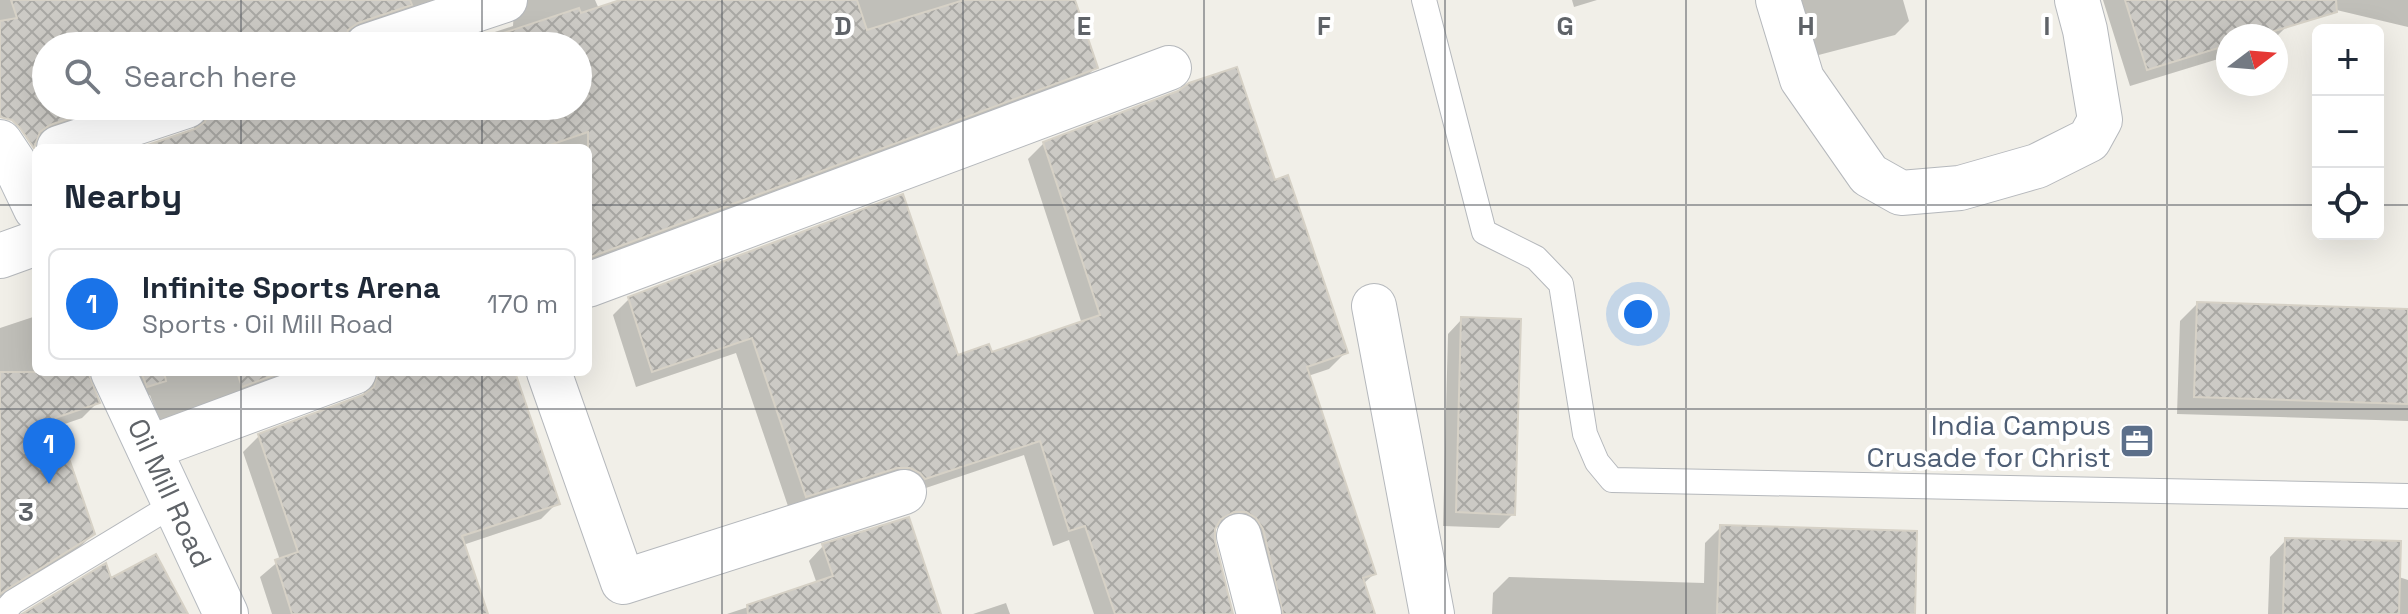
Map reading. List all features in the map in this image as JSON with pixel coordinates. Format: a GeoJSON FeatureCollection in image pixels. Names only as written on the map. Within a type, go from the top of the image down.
{"type":"FeatureCollection","features":[{"type":"Feature","properties":{"kind":"street"},"geometry":{"type":"LineString","coordinates":[[409,32],[505,0]]}},
{"type":"Feature","properties":{"kind":"street"},"geometry":{"type":"LineString","coordinates":[[1778,0],[1802,79],[1869,175],[1901,193],[1960,188],[2037,166],[2089,140],[2100,120],[2077,0]]}},
{"type":"Feature","properties":{"kind":"street"},"geometry":{"type":"LineString","coordinates":[[592,284],[1169,68]]}},
{"type":"Feature","properties":{"kind":"street"},"geometry":{"type":"LineString","coordinates":[[71,144],[144,120]]}},
{"type":"Feature","properties":{"kind":"street"},"geometry":{"type":"LineString","coordinates":[[17,154],[32,197]]}},
{"type":"Feature","properties":{"kind":"street"},"geometry":{"type":"LineString","coordinates":[[0,256],[32,244]]}},
{"type":"Feature","properties":{"kind":"street"},"geometry":{"type":"LineString","coordinates":[[1374,306],[1432,614]]}},
{"type":"Feature","properties":{"kind":"street","name":"Oil Mill Road"},"geometry":{"type":"LineString","coordinates":[[115,376],[226,614]]}},
{"type":"Feature","properties":{"kind":"street"},"geometry":{"type":"LineString","coordinates":[[149,448],[343,376]]}},
{"type":"Feature","properties":{"kind":"street"},"geometry":{"type":"LineString","coordinates":[[550,376],[623,582],[904,492]]}},
{"type":"Feature","properties":{"kind":"street"},"geometry":{"type":"LineString","coordinates":[[1239,536],[1259,614]]}},
{"type":"Feature","properties":{"kind":"lane"},"geometry":{"type":"LineString","coordinates":[[1424,0],[1484,232],[1536,258],[1561,284],[1585,434],[1597,462],[1612,480],[2408,496]]}},
{"type":"Feature","properties":{"kind":"lane"},"geometry":{"type":"LineString","coordinates":[[2,614],[13,602],[176,503]]}},
{"type":"Feature","properties":{"kind":"building"},"geometry":{"type":"Polygon","coordinates":[[[11,0],[410,0],[412,5],[358,23],[347,32],[32,32],[32,120],[65,120],[40,132],[32,145],[12,120],[0,117],[0,21],[17,18],[11,0]]]}},
{"type":"Feature","properties":{"kind":"building"},"geometry":{"type":"Polygon","coordinates":[[[620,0],[857,0],[867,30],[964,0],[1075,0],[1098,68],[592,257],[592,144],[588,144],[588,132],[553,144],[151,144],[195,129],[206,120],[592,120],[592,32],[506,32],[579,8],[581,13],[620,0]]]}},
{"type":"Feature","properties":{"kind":"building"},"geometry":{"type":"Polygon","coordinates":[[[2125,0],[2336,0],[2337,12],[2288,27],[2288,24],[2216,24],[2216,49],[2147,70],[2125,0]]]}},
{"type":"Feature","properties":{"kind":"building"},"geometry":{"type":"Polygon","coordinates":[[[1237,67],[1275,180],[1288,175],[1348,353],[1307,367],[1376,574],[1363,578],[1375,614],[1283,614],[1263,529],[1256,518],[1246,512],[1234,512],[1221,519],[1215,529],[1215,541],[1233,614],[1115,614],[1085,526],[1069,531],[1040,441],[925,479],[910,468],[897,468],[806,497],[752,338],[652,372],[628,297],[903,194],[958,355],[989,344],[992,352],[1100,315],[1043,142],[1237,67]]]}},
{"type":"Feature","properties":{"kind":"building"},"geometry":{"type":"Polygon","coordinates":[[[2197,302],[2408,309],[2408,404],[2194,397],[2197,302]]]}},
{"type":"Feature","properties":{"kind":"building"},"geometry":{"type":"Polygon","coordinates":[[[1461,317],[1521,319],[1515,515],[1456,512],[1461,317]]]}},
{"type":"Feature","properties":{"kind":"building"},"geometry":{"type":"Polygon","coordinates":[[[0,372],[32,372],[32,376],[90,376],[100,403],[55,418],[95,534],[0,594],[0,372]]]}},
{"type":"Feature","properties":{"kind":"building"},"geometry":{"type":"Polygon","coordinates":[[[143,376],[165,376],[166,381],[147,387],[143,376]]]}},
{"type":"Feature","properties":{"kind":"building"},"geometry":{"type":"Polygon","coordinates":[[[238,376],[271,376],[242,387],[238,376]]]}},
{"type":"Feature","properties":{"kind":"building"},"geometry":{"type":"Polygon","coordinates":[[[377,376],[516,376],[560,504],[462,536],[488,614],[292,614],[275,560],[298,552],[258,434],[363,395],[374,387],[377,376]]]}},
{"type":"Feature","properties":{"kind":"building"},"geometry":{"type":"Polygon","coordinates":[[[909,517],[941,614],[748,614],[747,605],[833,576],[822,544],[909,517]]]}},
{"type":"Feature","properties":{"kind":"building"},"geometry":{"type":"Polygon","coordinates":[[[1720,525],[1917,531],[1915,614],[1717,614],[1720,525]]]}},
{"type":"Feature","properties":{"kind":"building"},"geometry":{"type":"Polygon","coordinates":[[[2285,538],[2401,541],[2399,614],[2283,614],[2285,538]]]}},
{"type":"Feature","properties":{"kind":"building"},"geometry":{"type":"Polygon","coordinates":[[[156,554],[188,614],[22,614],[106,563],[111,578],[156,554]]]}},
{"type":"Feature","properties":{"kind":"place","name":"India Campus Crusade for Christ"},"geometry":{"type":"Point","coordinates":[2137,441]}},
{"type":"Feature","properties":{"kind":"place","name":"Infinite Sports Arena"},"geometry":{"type":"Point","coordinates":[49,484]}}]}
